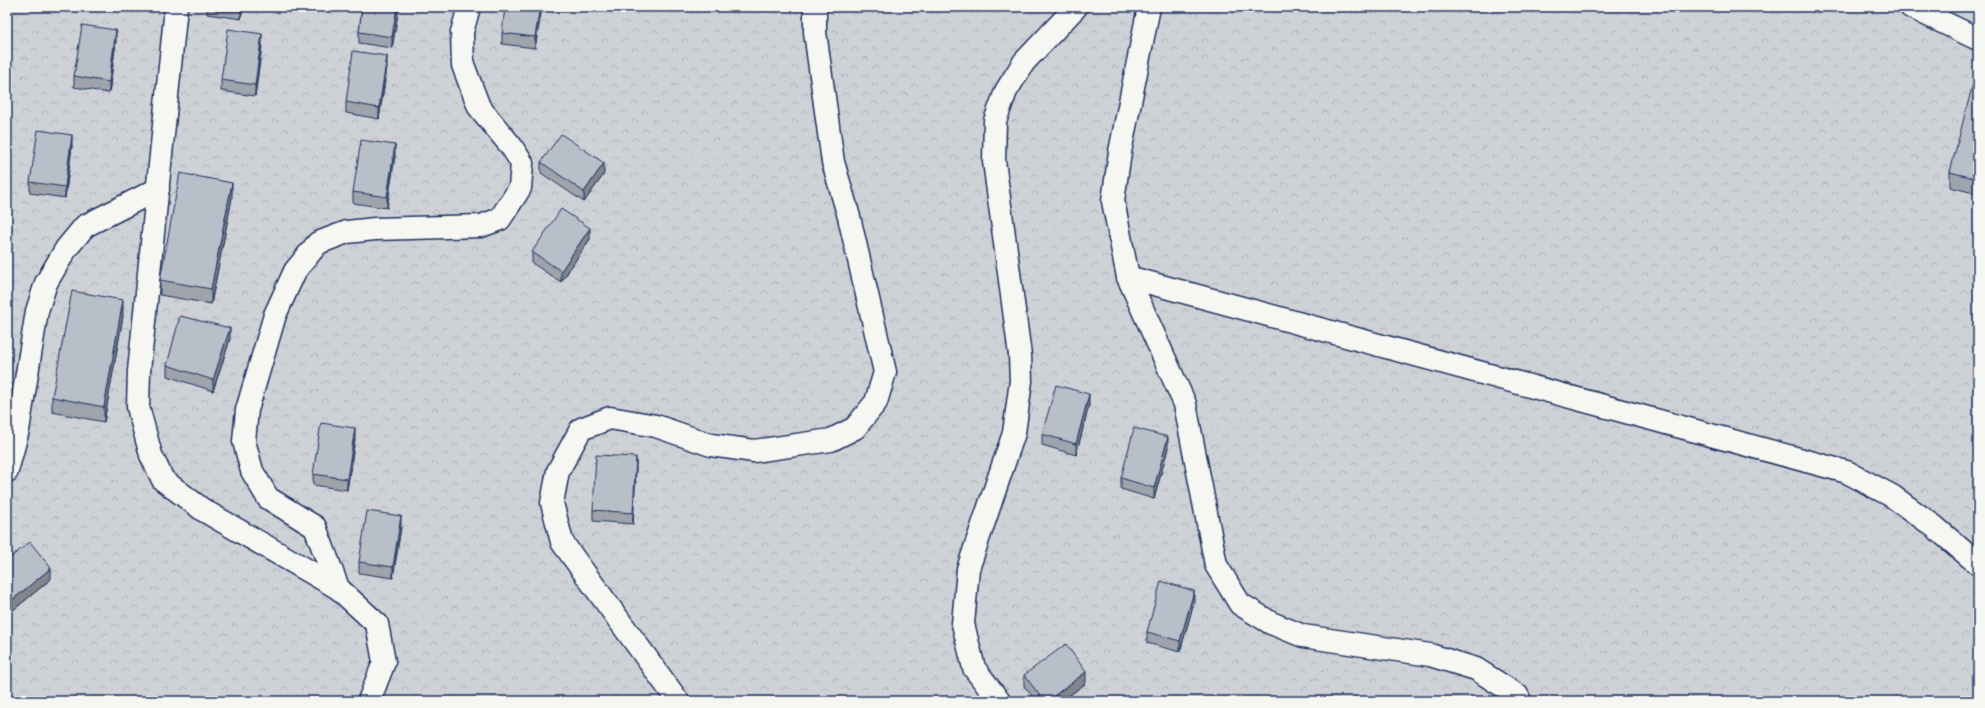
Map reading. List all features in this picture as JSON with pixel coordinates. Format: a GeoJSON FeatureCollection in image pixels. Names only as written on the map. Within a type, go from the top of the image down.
{"type":"FeatureCollection","features":[{"type":"Feature","properties":{"kind":"street"},"geometry":{"type":"LineString","coordinates":[[176,7],[139,371],[138,407],[151,455],[163,480],[203,510],[338,588],[377,624],[384,662],[369,701]]}},
{"type":"Feature","properties":{"kind":"street"},"geometry":{"type":"LineString","coordinates":[[338,588],[315,527],[268,498],[252,471],[244,441],[247,410],[275,315],[295,271],[318,243],[346,232],[375,229],[481,226],[500,219],[520,188],[522,163],[511,146],[479,106],[463,65],[462,32],[469,7]]}},
{"type":"Feature","properties":{"kind":"street"},"geometry":{"type":"LineString","coordinates":[[678,701],[562,542],[552,503],[558,471],[581,429],[610,418],[656,426],[710,444],[754,451],[831,440],[855,428],[876,402],[885,372],[849,217],[833,162],[815,32],[815,7]]}},
{"type":"Feature","properties":{"kind":"street"},"geometry":{"type":"LineString","coordinates":[[999,701],[974,668],[963,624],[968,569],[1014,433],[1021,382],[1020,355],[994,161],[995,121],[1006,91],[1024,62],[1076,7]]}},
{"type":"Feature","properties":{"kind":"street"},"geometry":{"type":"LineString","coordinates":[[1149,7],[1120,152],[1113,201],[1128,277],[1184,404],[1216,565],[1240,604],[1271,623],[1303,636],[1430,655],[1476,669],[1517,695],[1520,701]]}},
{"type":"Feature","properties":{"kind":"street"},"geometry":{"type":"LineString","coordinates":[[1911,7],[1978,39]]}},
{"type":"Feature","properties":{"kind":"street"},"geometry":{"type":"LineString","coordinates":[[7,470],[18,430],[37,311],[46,283],[66,248],[85,226],[158,189]]}},
{"type":"Feature","properties":{"kind":"street"},"geometry":{"type":"LineString","coordinates":[[1128,277],[1847,472],[1898,501],[1936,527],[1978,564]]}},
{"type":"Feature","properties":{"kind":"green space"},"geometry":{"type":"Polygon","coordinates":[[[7,7],[1978,7],[1978,701],[7,701],[7,7]]]}},
{"type":"Feature","properties":{"kind":"building"},"geometry":{"type":"Polygon","coordinates":[[[362,7],[397,7],[392,37],[359,32],[362,7]]]}},
{"type":"Feature","properties":{"kind":"building"},"geometry":{"type":"Polygon","coordinates":[[[505,7],[540,7],[535,37],[502,33],[505,7]]]}},
{"type":"Feature","properties":{"kind":"building"},"geometry":{"type":"Polygon","coordinates":[[[82,25],[116,30],[109,82],[74,76],[82,25]]]}},
{"type":"Feature","properties":{"kind":"building"},"geometry":{"type":"Polygon","coordinates":[[[228,29],[262,34],[255,85],[221,80],[228,29]]]}},
{"type":"Feature","properties":{"kind":"building"},"geometry":{"type":"Polygon","coordinates":[[[353,51],[387,56],[379,108],[346,102],[353,51]]]}},
{"type":"Feature","properties":{"kind":"building"},"geometry":{"type":"Polygon","coordinates":[[[1972,87],[1978,88],[1978,179],[1950,172],[1972,87]]]}},
{"type":"Feature","properties":{"kind":"building"},"geometry":{"type":"Polygon","coordinates":[[[38,130],[72,135],[65,187],[30,182],[38,130]]]}},
{"type":"Feature","properties":{"kind":"building"},"geometry":{"type":"Polygon","coordinates":[[[561,134],[604,163],[584,192],[541,162],[561,134]]]}},
{"type":"Feature","properties":{"kind":"building"},"geometry":{"type":"Polygon","coordinates":[[[361,140],[395,145],[387,197],[353,192],[361,140]]]}},
{"type":"Feature","properties":{"kind":"building"},"geometry":{"type":"Polygon","coordinates":[[[180,173],[232,183],[211,289],[160,280],[180,173]]]}},
{"type":"Feature","properties":{"kind":"building"},"geometry":{"type":"Polygon","coordinates":[[[561,209],[590,228],[561,271],[532,252],[561,209]]]}},
{"type":"Feature","properties":{"kind":"building"},"geometry":{"type":"Polygon","coordinates":[[[72,291],[123,300],[104,407],[52,397],[72,291]]]}},
{"type":"Feature","properties":{"kind":"building"},"geometry":{"type":"Polygon","coordinates":[[[180,316],[230,328],[213,380],[167,365],[180,316]]]}},
{"type":"Feature","properties":{"kind":"building"},"geometry":{"type":"Polygon","coordinates":[[[1056,385],[1089,394],[1076,444],[1042,434],[1056,385]]]}},
{"type":"Feature","properties":{"kind":"building"},"geometry":{"type":"Polygon","coordinates":[[[321,423],[355,428],[347,479],[313,474],[321,423]]]}},
{"type":"Feature","properties":{"kind":"building"},"geometry":{"type":"Polygon","coordinates":[[[1134,428],[1168,437],[1154,488],[1121,478],[1134,428]]]}},
{"type":"Feature","properties":{"kind":"building"},"geometry":{"type":"Polygon","coordinates":[[[596,455],[636,457],[633,513],[593,510],[596,455]]]}},
{"type":"Feature","properties":{"kind":"building"},"geometry":{"type":"Polygon","coordinates":[[[367,511],[401,516],[393,567],[359,562],[367,511]]]}},
{"type":"Feature","properties":{"kind":"building"},"geometry":{"type":"Polygon","coordinates":[[[30,542],[51,568],[11,601],[7,596],[7,560],[30,542]]]}},
{"type":"Feature","properties":{"kind":"building"},"geometry":{"type":"Polygon","coordinates":[[[1161,581],[1194,591],[1180,641],[1147,632],[1161,581]]]}},
{"type":"Feature","properties":{"kind":"building"},"geometry":{"type":"Polygon","coordinates":[[[1066,644],[1086,672],[1047,701],[1044,701],[1024,675],[1066,644]]]}}]}
